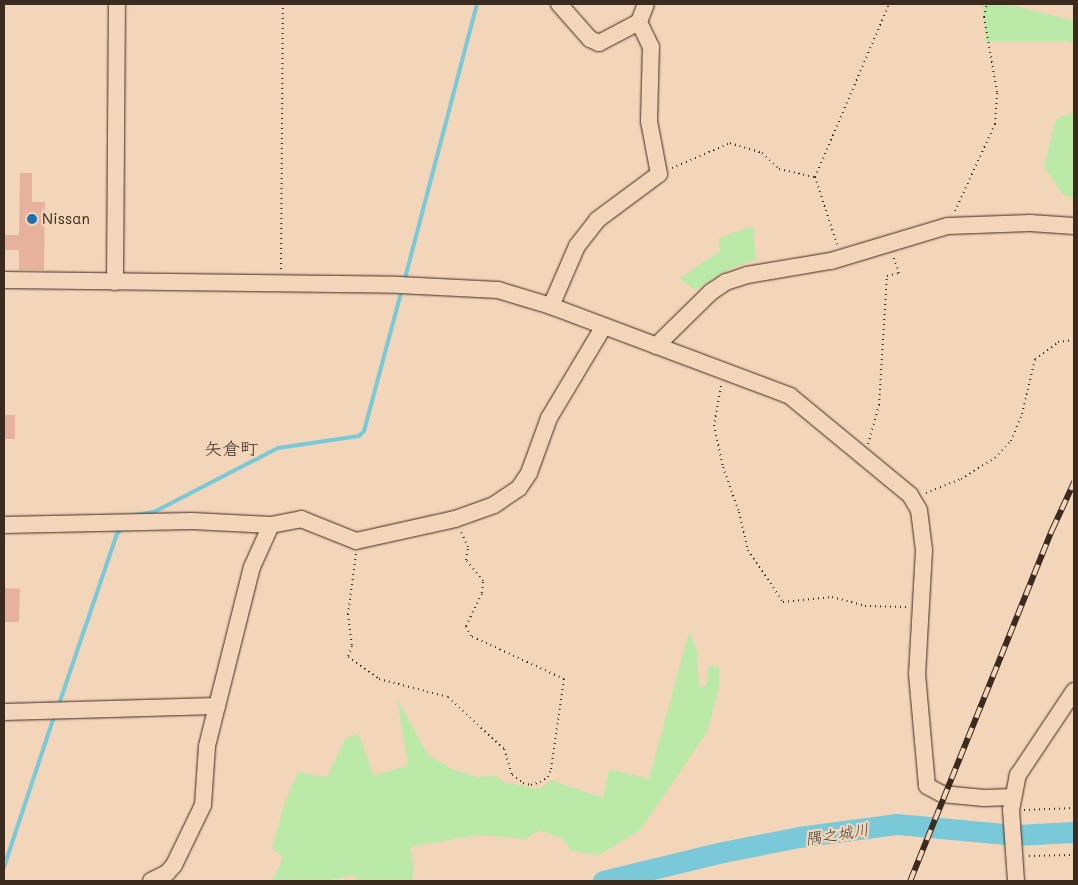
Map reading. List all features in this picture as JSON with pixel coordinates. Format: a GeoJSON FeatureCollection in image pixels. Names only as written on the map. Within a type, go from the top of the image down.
{"type":"FeatureCollection","features":[{"type":"Feature","properties":{"kind":"street"},"geometry":{"type":"LineString","coordinates":[[115,282],[117,4]]}},
{"type":"Feature","properties":{"kind":"street"},"geometry":{"type":"LineString","coordinates":[[559,4],[590,39],[599,43],[639,22],[646,4]]}},
{"type":"Feature","properties":{"kind":"street"},"geometry":{"type":"LineString","coordinates":[[551,306],[577,246],[597,220],[659,174],[649,122],[651,47],[639,22]]}},
{"type":"Feature","properties":{"kind":"street"},"geometry":{"type":"LineString","coordinates":[[656,346],[711,292],[726,282],[755,273],[842,258],[948,226],[1030,223],[1074,226]]}},
{"type":"Feature","properties":{"kind":"street"},"geometry":{"type":"LineString","coordinates":[[4,280],[403,286],[498,290],[551,306],[790,396],[865,456],[912,498],[918,510],[924,539],[917,674],[927,786],[942,794],[1012,803]]}},
{"type":"Feature","properties":{"kind":"street"},"geometry":{"type":"LineString","coordinates":[[4,525],[192,521],[271,525],[300,519],[356,542],[455,519],[494,505],[519,488],[529,473],[549,418],[604,326]]}},
{"type":"Feature","properties":{"kind":"street"},"geometry":{"type":"LineString","coordinates":[[151,881],[167,874],[174,865],[203,805],[208,746],[217,706],[252,566],[271,525]]}},
{"type":"Feature","properties":{"kind":"street"},"geometry":{"type":"LineString","coordinates":[[1016,881],[1012,803],[1018,775],[1074,691]]}},
{"type":"Feature","properties":{"kind":"street"},"geometry":{"type":"LineString","coordinates":[[4,712],[217,706]]}},
{"type":"Feature","properties":{"kind":"path"},"geometry":{"type":"LineString","coordinates":[[280,285],[283,4]]}},
{"type":"Feature","properties":{"kind":"path"},"geometry":{"type":"LineString","coordinates":[[842,258],[815,177],[890,4]]}},
{"type":"Feature","properties":{"kind":"path"},"geometry":{"type":"LineString","coordinates":[[948,226],[995,124],[996,92],[984,17],[987,4]]}},
{"type":"Feature","properties":{"kind":"path"},"geometry":{"type":"LineString","coordinates":[[659,174],[730,143],[762,153],[779,169],[815,177]]}},
{"type":"Feature","properties":{"kind":"path"},"geometry":{"type":"LineString","coordinates":[[865,456],[879,405],[887,276],[899,273],[890,244]]}},
{"type":"Feature","properties":{"kind":"path"},"geometry":{"type":"LineString","coordinates":[[912,498],[961,478],[995,458],[1011,441],[1015,432],[1022,414],[1036,359],[1058,342],[1074,340]]}},
{"type":"Feature","properties":{"kind":"path"},"geometry":{"type":"LineString","coordinates":[[724,371],[714,425],[723,467],[739,512],[748,550],[784,602],[832,597],[865,606],[920,608]]}},
{"type":"Feature","properties":{"kind":"path"},"geometry":{"type":"LineString","coordinates":[[356,542],[355,573],[348,614],[352,646],[348,657],[379,679],[448,697],[504,749],[512,775],[523,783],[532,784],[540,782],[548,777],[551,769],[564,679],[471,636],[466,626],[482,593],[483,581],[466,560],[468,547],[455,519]]}},
{"type":"Feature","properties":{"kind":"path"},"geometry":{"type":"LineString","coordinates":[[1012,803],[1074,808]]}},
{"type":"Feature","properties":{"kind":"path"},"geometry":{"type":"LineString","coordinates":[[1014,857],[1074,855]]}},
{"type":"Feature","properties":{"kind":"green space"},"geometry":{"type":"Polygon","coordinates":[[[983,4],[1006,4],[1074,21],[1074,43],[1066,41],[986,41],[983,4]]]}},
{"type":"Feature","properties":{"kind":"green space"},"geometry":{"type":"Polygon","coordinates":[[[1074,112],[1074,199],[1062,194],[1044,166],[1056,119],[1074,112]]]}},
{"type":"Feature","properties":{"kind":"green space"},"geometry":{"type":"Polygon","coordinates":[[[753,226],[756,259],[727,270],[695,290],[680,278],[720,251],[719,238],[753,226]]]}},
{"type":"Feature","properties":{"kind":"green space"},"geometry":{"type":"Polygon","coordinates":[[[689,632],[697,651],[699,687],[706,686],[709,665],[719,667],[719,688],[707,732],[640,830],[599,855],[571,851],[564,840],[540,830],[525,839],[478,835],[410,847],[414,868],[412,881],[357,881],[355,875],[326,881],[272,881],[283,858],[272,848],[285,802],[298,772],[327,777],[345,739],[358,733],[374,776],[408,765],[397,699],[428,755],[454,770],[477,777],[495,776],[504,782],[539,789],[551,780],[603,798],[609,769],[649,779],[689,632]]]}},
{"type":"Feature","properties":{"kind":"building","name":"Nissan"},"geometry":{"type":"Polygon","coordinates":[[[20,173],[32,173],[32,202],[45,202],[44,270],[19,270],[19,250],[4,250],[4,235],[19,235],[20,173]]]}},
{"type":"Feature","properties":{"kind":"building"},"geometry":{"type":"Polygon","coordinates":[[[4,415],[15,415],[15,439],[4,439],[4,415]]]}},
{"type":"Feature","properties":{"kind":"building"},"geometry":{"type":"Polygon","coordinates":[[[4,588],[20,589],[19,622],[4,622],[4,588]]]}},
{"type":"Feature","properties":{"kind":"waterway"},"geometry":{"type":"LineString","coordinates":[[404,282],[477,4]]}},
{"type":"Feature","properties":{"kind":"waterway"},"geometry":{"type":"LineString","coordinates":[[135,515],[154,512],[278,448],[359,436],[364,431],[402,289]]}},
{"type":"Feature","properties":{"kind":"waterway"},"geometry":{"type":"LineString","coordinates":[[58,707],[117,534],[122,528]]}},
{"type":"Feature","properties":{"kind":"waterway"},"geometry":{"type":"LineString","coordinates":[[4,867],[55,714]]}},
{"type":"Feature","properties":{"kind":"waterway","name":"隅之城川"},"geometry":{"type":"LineString","coordinates":[[603,881],[723,852],[799,837],[897,824],[1016,835],[1074,832]]}},
{"type":"Feature","properties":{"kind":"railway"},"geometry":{"type":"LineString","coordinates":[[910,881],[1052,530],[1074,482]]}},
{"type":"Feature","properties":{"kind":"place","name":"Nissan"},"geometry":{"type":"Point","coordinates":[32,219]}},
{"type":"Feature","properties":{"kind":"district","name":"矢倉町"},"geometry":{"type":"Point","coordinates":[231,448]}}]}
